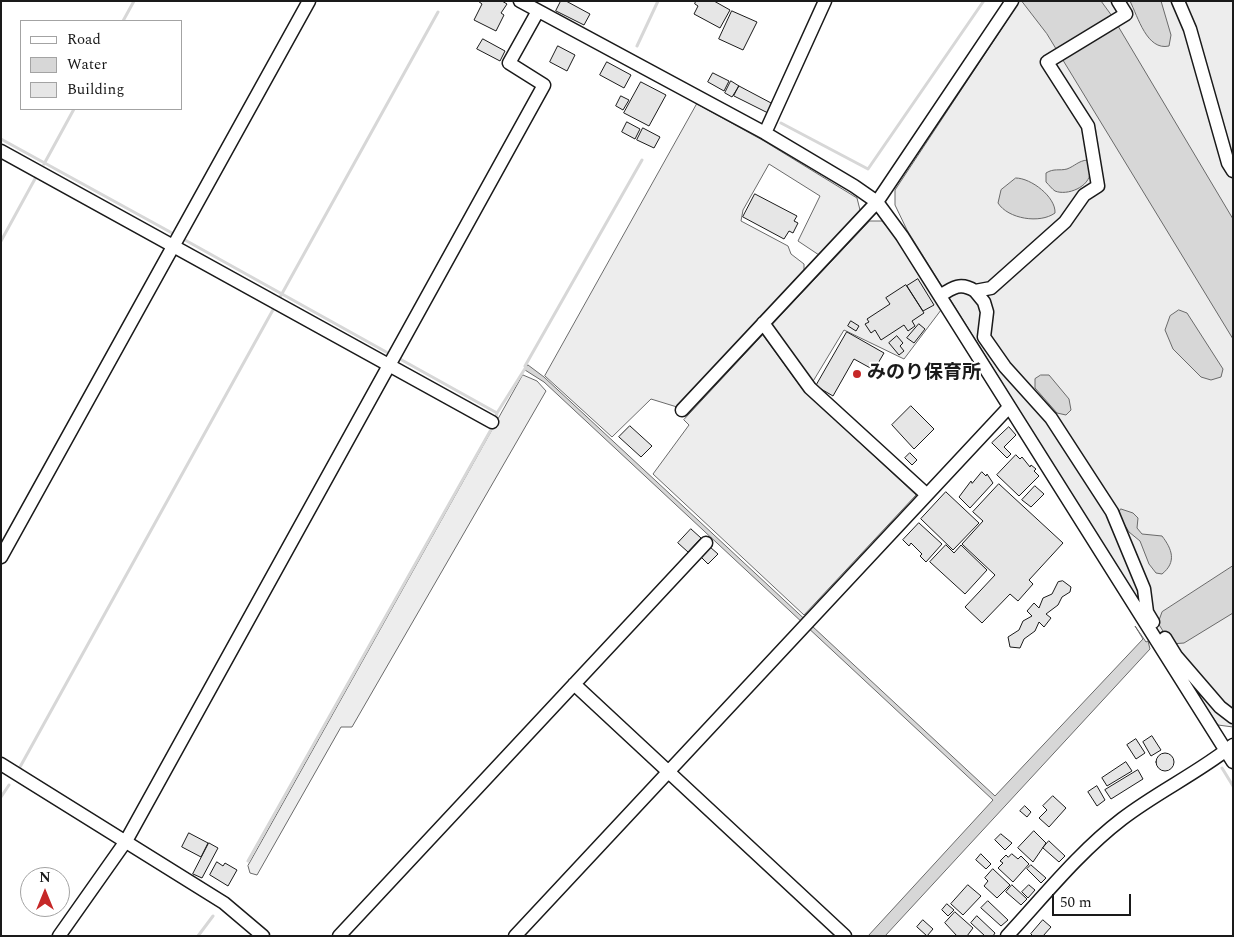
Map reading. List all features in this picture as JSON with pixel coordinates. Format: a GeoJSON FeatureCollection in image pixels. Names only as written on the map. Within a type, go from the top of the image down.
{"type":"FeatureCollection","features":[{"type":"Feature","properties":{"kind":"street"},"geometry":{"type":"LineString","coordinates":[[1,557],[309,1]]}},
{"type":"Feature","properties":{"kind":"street"},"geometry":{"type":"LineString","coordinates":[[520,1],[765,133],[877,202],[902,236],[1230,752],[1123,818],[1098,838],[1015,933]]}},
{"type":"Feature","properties":{"kind":"street"},"geometry":{"type":"LineString","coordinates":[[765,133],[825,1]]}},
{"type":"Feature","properties":{"kind":"street"},"geometry":{"type":"LineString","coordinates":[[975,291],[991,288],[1065,222],[1084,196],[1098,186],[1088,126],[1047,62],[1126,14],[1118,1]]}},
{"type":"Feature","properties":{"kind":"street"},"geometry":{"type":"LineString","coordinates":[[1178,1],[1190,29],[1228,163],[1233,171]]}},
{"type":"Feature","properties":{"kind":"street"},"geometry":{"type":"LineString","coordinates":[[682,410],[877,202],[1010,5]]}},
{"type":"Feature","properties":{"kind":"street"},"geometry":{"type":"LineString","coordinates":[[59,936],[126,841],[544,85],[509,63],[538,11]]}},
{"type":"Feature","properties":{"kind":"street"},"geometry":{"type":"LineString","coordinates":[[1,152],[492,422]]}},
{"type":"Feature","properties":{"kind":"street"},"geometry":{"type":"LineString","coordinates":[[940,296],[955,285],[968,286],[984,302],[987,312],[984,337],[1005,368],[1051,418],[1112,512],[1144,589],[1147,612],[1176,656],[1220,707],[1233,717]]}},
{"type":"Feature","properties":{"kind":"street"},"geometry":{"type":"LineString","coordinates":[[763,323],[810,388],[926,494]]}},
{"type":"Feature","properties":{"kind":"street"},"geometry":{"type":"LineString","coordinates":[[515,936],[1009,406]]}},
{"type":"Feature","properties":{"kind":"street"},"geometry":{"type":"LineString","coordinates":[[339,936],[706,543]]}},
{"type":"Feature","properties":{"kind":"street"},"geometry":{"type":"LineString","coordinates":[[574,684],[845,936]]}},
{"type":"Feature","properties":{"kind":"street"},"geometry":{"type":"LineString","coordinates":[[1,764],[224,903],[263,936]]}},
{"type":"Feature","properties":{"kind":"shaded area"},"geometry":{"type":"Polygon","coordinates":[[[1006,1],[1233,1],[1233,727],[1218,725],[1175,660],[907,230],[895,205],[895,190],[1014,10],[1006,1]]]}},
{"type":"Feature","properties":{"kind":"shaded area"},"geometry":{"type":"Polygon","coordinates":[[[697,104],[764,141],[857,198],[860,210],[819,255],[798,241],[820,196],[769,164],[743,210],[741,221],[788,246],[791,254],[804,264],[804,270],[677,407],[651,399],[612,437],[545,376],[697,104]]]}},
{"type":"Feature","properties":{"kind":"shaded area"},"geometry":{"type":"Polygon","coordinates":[[[870,221],[882,221],[903,246],[941,310],[904,359],[844,330],[812,383],[772,325],[870,221]]]}},
{"type":"Feature","properties":{"kind":"shaded area"},"geometry":{"type":"Polygon","coordinates":[[[763,335],[803,390],[916,495],[804,615],[653,474],[689,425],[684,420],[763,335]]]}},
{"type":"Feature","properties":{"kind":"shaded area"},"geometry":{"type":"Polygon","coordinates":[[[523,375],[537,381],[546,391],[352,727],[341,727],[257,875],[250,873],[248,866],[523,375]]]}},
{"type":"Feature","properties":{"kind":"water"},"geometry":{"type":"Polygon","coordinates":[[[1022,1],[1101,1],[1112,16],[1233,219],[1233,339],[1047,34],[1022,1]]]}},
{"type":"Feature","properties":{"kind":"water"},"geometry":{"type":"Polygon","coordinates":[[[1130,1],[1161,1],[1171,35],[1169,46],[1161,46],[1149,38],[1140,24],[1130,1]]]}},
{"type":"Feature","properties":{"kind":"water"},"geometry":{"type":"Polygon","coordinates":[[[1087,160],[1090,171],[1089,177],[1077,189],[1066,192],[1055,191],[1046,182],[1046,173],[1049,171],[1067,169],[1081,161],[1087,160]]]}},
{"type":"Feature","properties":{"kind":"water"},"geometry":{"type":"Polygon","coordinates":[[[1016,178],[1029,181],[1042,190],[1051,201],[1055,213],[1033,219],[1016,216],[1003,208],[998,203],[1001,190],[1016,178]]]}},
{"type":"Feature","properties":{"kind":"water"},"geometry":{"type":"Polygon","coordinates":[[[1179,310],[1187,313],[1223,369],[1221,377],[1211,380],[1201,377],[1173,349],[1165,330],[1170,316],[1179,310]]]}},
{"type":"Feature","properties":{"kind":"water"},"geometry":{"type":"Polygon","coordinates":[[[528,365],[544,377],[995,796],[1143,639],[1135,626],[1146,642],[1148,641],[1150,649],[885,936],[868,936],[993,800],[544,382],[525,370],[528,365]]]}},
{"type":"Feature","properties":{"kind":"water"},"geometry":{"type":"Polygon","coordinates":[[[1041,375],[1049,375],[1069,399],[1071,410],[1066,415],[1057,413],[1035,388],[1035,379],[1041,375]]]}},
{"type":"Feature","properties":{"kind":"water"},"geometry":{"type":"Polygon","coordinates":[[[1121,509],[1133,513],[1138,518],[1137,528],[1142,534],[1162,536],[1170,551],[1171,560],[1170,565],[1162,574],[1156,573],[1149,564],[1140,541],[1129,532],[1118,514],[1121,509]]]}},
{"type":"Feature","properties":{"kind":"water"},"geometry":{"type":"Polygon","coordinates":[[[1233,566],[1233,613],[1184,643],[1171,644],[1158,623],[1162,612],[1233,566]]]}},
{"type":"Feature","properties":{"kind":"building"},"geometry":{"type":"Polygon","coordinates":[[[478,1],[502,1],[507,4],[501,13],[504,15],[496,31],[474,20],[482,4],[478,1]]]}},
{"type":"Feature","properties":{"kind":"building"},"geometry":{"type":"Polygon","coordinates":[[[561,1],[566,1],[590,14],[584,25],[556,11],[561,1]]]}},
{"type":"Feature","properties":{"kind":"building"},"geometry":{"type":"Polygon","coordinates":[[[696,1],[714,1],[730,10],[720,28],[694,14],[698,6],[695,4],[696,1]]]}},
{"type":"Feature","properties":{"kind":"building"},"geometry":{"type":"Polygon","coordinates":[[[732,11],[757,22],[743,50],[719,39],[732,11]]]}},
{"type":"Feature","properties":{"kind":"building"},"geometry":{"type":"Polygon","coordinates":[[[483,39],[505,51],[500,61],[477,49],[483,39]]]}},
{"type":"Feature","properties":{"kind":"building"},"geometry":{"type":"Polygon","coordinates":[[[558,46],[575,55],[567,71],[550,62],[558,46]]]}},
{"type":"Feature","properties":{"kind":"building"},"geometry":{"type":"Polygon","coordinates":[[[607,62],[631,75],[624,88],[600,75],[607,62]]]}},
{"type":"Feature","properties":{"kind":"building"},"geometry":{"type":"Polygon","coordinates":[[[713,73],[729,81],[724,91],[708,82],[713,73]]]}},
{"type":"Feature","properties":{"kind":"building"},"geometry":{"type":"Polygon","coordinates":[[[731,81],[739,86],[732,97],[725,93],[731,81]]]}},
{"type":"Feature","properties":{"kind":"building"},"geometry":{"type":"Polygon","coordinates":[[[641,82],[666,95],[649,126],[624,113],[641,82]]]}},
{"type":"Feature","properties":{"kind":"building"},"geometry":{"type":"Polygon","coordinates":[[[739,86],[773,104],[768,113],[734,96],[739,86]]]}},
{"type":"Feature","properties":{"kind":"building"},"geometry":{"type":"Polygon","coordinates":[[[621,96],[629,100],[623,110],[616,106],[621,96]]]}},
{"type":"Feature","properties":{"kind":"building"},"geometry":{"type":"Polygon","coordinates":[[[627,122],[640,129],[635,139],[622,132],[627,122]]]}},
{"type":"Feature","properties":{"kind":"building"},"geometry":{"type":"Polygon","coordinates":[[[643,128],[660,137],[654,148],[637,140],[643,128]]]}},
{"type":"Feature","properties":{"kind":"building"},"geometry":{"type":"Polygon","coordinates":[[[755,194],[797,216],[794,221],[798,223],[793,233],[789,231],[784,239],[743,217],[755,194]]]}},
{"type":"Feature","properties":{"kind":"building"},"geometry":{"type":"Polygon","coordinates":[[[918,279],[934,305],[923,311],[907,286],[918,279]]]}},
{"type":"Feature","properties":{"kind":"building"},"geometry":{"type":"Polygon","coordinates":[[[906,285],[924,313],[912,321],[915,326],[908,331],[904,325],[881,340],[875,330],[871,333],[865,324],[869,322],[867,319],[890,304],[886,298],[906,285]]]}},
{"type":"Feature","properties":{"kind":"building"},"geometry":{"type":"Polygon","coordinates":[[[851,321],[859,326],[856,331],[848,326],[851,321]]]}},
{"type":"Feature","properties":{"kind":"building"},"geometry":{"type":"Polygon","coordinates":[[[919,324],[925,329],[914,343],[907,338],[919,324]]]}},
{"type":"Feature","properties":{"kind":"building"},"geometry":{"type":"Polygon","coordinates":[[[847,332],[884,353],[874,370],[854,359],[833,396],[816,386],[847,332]]]}},
{"type":"Feature","properties":{"kind":"building"},"geometry":{"type":"Polygon","coordinates":[[[897,336],[903,343],[900,346],[904,351],[899,355],[889,343],[897,336]]]}},
{"type":"Feature","properties":{"kind":"building"},"geometry":{"type":"Polygon","coordinates":[[[911,406],[934,429],[914,449],[892,425],[911,406]]]}},
{"type":"Feature","properties":{"kind":"building"},"geometry":{"type":"Polygon","coordinates":[[[630,426],[652,446],[641,457],[619,437],[630,426]]]}},
{"type":"Feature","properties":{"kind":"building"},"geometry":{"type":"Polygon","coordinates":[[[1009,427],[1016,435],[1004,447],[1011,454],[1007,458],[992,443],[1009,427]]]}},
{"type":"Feature","properties":{"kind":"building"},"geometry":{"type":"Polygon","coordinates":[[[910,453],[917,460],[912,465],[905,458],[910,453]]]}},
{"type":"Feature","properties":{"kind":"building"},"geometry":{"type":"Polygon","coordinates":[[[1016,455],[1020,459],[1022,457],[1030,467],[1031,465],[1036,469],[1034,471],[1039,476],[1019,496],[997,475],[1016,455]]]}},
{"type":"Feature","properties":{"kind":"building"},"geometry":{"type":"Polygon","coordinates":[[[982,472],[986,476],[987,474],[993,483],[970,508],[959,497],[971,481],[972,483],[982,472]]]}},
{"type":"Feature","properties":{"kind":"building"},"geometry":{"type":"Polygon","coordinates":[[[999,484],[1063,543],[1029,580],[1033,584],[1018,601],[1010,594],[982,623],[965,607],[995,575],[962,544],[983,521],[973,512],[999,484]]]}},
{"type":"Feature","properties":{"kind":"building"},"geometry":{"type":"Polygon","coordinates":[[[1035,486],[1044,494],[1031,507],[1022,500],[1035,486]]]}},
{"type":"Feature","properties":{"kind":"building"},"geometry":{"type":"Polygon","coordinates":[[[946,492],[979,523],[953,550],[921,519],[946,492]]]}},
{"type":"Feature","properties":{"kind":"building"},"geometry":{"type":"Polygon","coordinates":[[[919,523],[942,544],[926,562],[920,556],[922,554],[911,543],[909,546],[903,540],[919,523]]]}},
{"type":"Feature","properties":{"kind":"building"},"geometry":{"type":"Polygon","coordinates":[[[691,529],[701,538],[688,552],[678,543],[691,529]]]}},
{"type":"Feature","properties":{"kind":"building"},"geometry":{"type":"Polygon","coordinates":[[[946,545],[954,553],[961,545],[987,570],[965,594],[930,562],[946,545]]]}},
{"type":"Feature","properties":{"kind":"building"},"geometry":{"type":"Polygon","coordinates":[[[710,547],[718,554],[708,564],[701,557],[710,547]]]}},
{"type":"Feature","properties":{"kind":"building"},"geometry":{"type":"Polygon","coordinates":[[[1063,581],[1071,587],[1070,592],[1062,597],[1058,605],[1046,614],[1051,618],[1044,627],[1039,622],[1035,631],[1024,639],[1020,648],[1010,647],[1008,637],[1019,630],[1023,621],[1032,616],[1027,611],[1034,603],[1039,608],[1043,598],[1052,594],[1058,582],[1063,581]]]}},
{"type":"Feature","properties":{"kind":"building"},"geometry":{"type":"Polygon","coordinates":[[[1152,736],[1161,750],[1151,756],[1143,742],[1152,736]]]}},
{"type":"Feature","properties":{"kind":"building"},"geometry":{"type":"Polygon","coordinates":[[[1136,739],[1145,753],[1136,759],[1127,745],[1136,739]]]}},
{"type":"Feature","properties":{"kind":"building"},"geometry":{"type":"Polygon","coordinates":[[[1165,753],[1171,756],[1174,762],[1171,768],[1165,771],[1159,768],[1156,762],[1159,756],[1165,753]]]}},
{"type":"Feature","properties":{"kind":"building"},"geometry":{"type":"Polygon","coordinates":[[[1126,762],[1132,771],[1107,786],[1102,778],[1126,762]]]}},
{"type":"Feature","properties":{"kind":"building"},"geometry":{"type":"Polygon","coordinates":[[[1138,770],[1143,779],[1111,799],[1105,790],[1138,770]]]}},
{"type":"Feature","properties":{"kind":"building"},"geometry":{"type":"Polygon","coordinates":[[[1097,786],[1105,800],[1097,806],[1088,792],[1097,786]]]}},
{"type":"Feature","properties":{"kind":"building"},"geometry":{"type":"Polygon","coordinates":[[[1053,796],[1066,808],[1049,827],[1039,818],[1047,810],[1043,806],[1053,796]]]}},
{"type":"Feature","properties":{"kind":"building"},"geometry":{"type":"Polygon","coordinates":[[[1025,806],[1031,812],[1027,817],[1020,811],[1025,806]]]}},
{"type":"Feature","properties":{"kind":"building"},"geometry":{"type":"Polygon","coordinates":[[[1034,831],[1046,843],[1033,862],[1018,848],[1034,831]]]}},
{"type":"Feature","properties":{"kind":"building"},"geometry":{"type":"Polygon","coordinates":[[[189,833],[208,843],[201,857],[182,847],[189,833]]]}},
{"type":"Feature","properties":{"kind":"building"},"geometry":{"type":"Polygon","coordinates":[[[1001,834],[1012,843],[1005,850],[995,840],[1001,834]]]}},
{"type":"Feature","properties":{"kind":"building"},"geometry":{"type":"Polygon","coordinates":[[[1049,841],[1065,856],[1059,862],[1043,848],[1049,841]]]}},
{"type":"Feature","properties":{"kind":"building"},"geometry":{"type":"Polygon","coordinates":[[[209,843],[218,848],[202,878],[193,874],[209,843]]]}},
{"type":"Feature","properties":{"kind":"building"},"geometry":{"type":"Polygon","coordinates":[[[981,854],[991,864],[986,869],[976,860],[981,854]]]}},
{"type":"Feature","properties":{"kind":"building"},"geometry":{"type":"Polygon","coordinates":[[[1012,854],[1018,859],[1021,856],[1029,864],[1013,882],[998,868],[1003,863],[1000,861],[1006,855],[1008,857],[1012,854]]]}},
{"type":"Feature","properties":{"kind":"building"},"geometry":{"type":"Polygon","coordinates":[[[217,862],[223,866],[225,863],[237,870],[228,886],[210,875],[217,862]]]}},
{"type":"Feature","properties":{"kind":"building"},"geometry":{"type":"Polygon","coordinates":[[[1031,865],[1046,878],[1041,883],[1027,869],[1031,865]]]}},
{"type":"Feature","properties":{"kind":"building"},"geometry":{"type":"Polygon","coordinates":[[[993,869],[1010,885],[997,898],[984,886],[988,881],[985,878],[993,869]]]}},
{"type":"Feature","properties":{"kind":"building"},"geometry":{"type":"Polygon","coordinates":[[[968,885],[981,896],[963,915],[951,904],[968,885]]]}},
{"type":"Feature","properties":{"kind":"building"},"geometry":{"type":"Polygon","coordinates":[[[1012,885],[1027,899],[1021,905],[1006,892],[1012,885]]]}},
{"type":"Feature","properties":{"kind":"building"},"geometry":{"type":"Polygon","coordinates":[[[1029,885],[1035,890],[1028,898],[1022,892],[1029,885]]]}},
{"type":"Feature","properties":{"kind":"building"},"geometry":{"type":"Polygon","coordinates":[[[988,901],[1008,920],[1001,926],[981,908],[988,901]]]}},
{"type":"Feature","properties":{"kind":"building"},"geometry":{"type":"Polygon","coordinates":[[[947,904],[954,910],[948,916],[942,910],[947,904]]]}},
{"type":"Feature","properties":{"kind":"building"},"geometry":{"type":"Polygon","coordinates":[[[955,912],[973,928],[967,936],[957,936],[945,923],[955,912]]]}},
{"type":"Feature","properties":{"kind":"building"},"geometry":{"type":"Polygon","coordinates":[[[977,916],[995,933],[993,936],[985,936],[971,923],[977,916]]]}},
{"type":"Feature","properties":{"kind":"building"},"geometry":{"type":"Polygon","coordinates":[[[923,920],[933,929],[927,936],[917,927],[923,920]]]}},
{"type":"Feature","properties":{"kind":"building"},"geometry":{"type":"Polygon","coordinates":[[[1043,920],[1051,927],[1043,936],[1033,936],[1031,934],[1043,920]]]}},
{"type":"Feature","properties":{"kind":"waterway"},"geometry":{"type":"LineString","coordinates":[[124,20],[134,1]]}},
{"type":"Feature","properties":{"kind":"waterway"},"geometry":{"type":"LineString","coordinates":[[637,46],[658,1]]}},
{"type":"Feature","properties":{"kind":"waterway"},"geometry":{"type":"LineString","coordinates":[[781,123],[868,169],[983,2]]}},
{"type":"Feature","properties":{"kind":"waterway"},"geometry":{"type":"LineString","coordinates":[[279,299],[438,12]]}},
{"type":"Feature","properties":{"kind":"waterway"},"geometry":{"type":"LineString","coordinates":[[44,164],[73,110]]}},
{"type":"Feature","properties":{"kind":"waterway"},"geometry":{"type":"LineString","coordinates":[[1,139],[172,233]]}},
{"type":"Feature","properties":{"kind":"waterway"},"geometry":{"type":"LineString","coordinates":[[525,366],[642,160]]}},
{"type":"Feature","properties":{"kind":"waterway"},"geometry":{"type":"LineString","coordinates":[[1,241],[36,177]]}},
{"type":"Feature","properties":{"kind":"waterway"},"geometry":{"type":"LineString","coordinates":[[185,240],[388,353]]}},
{"type":"Feature","properties":{"kind":"waterway"},"geometry":{"type":"LineString","coordinates":[[20,767],[274,308]]}},
{"type":"Feature","properties":{"kind":"waterway"},"geometry":{"type":"LineString","coordinates":[[400,359],[497,413],[526,367]]}},
{"type":"Feature","properties":{"kind":"waterway"},"geometry":{"type":"LineString","coordinates":[[495,420],[497,413]]}},
{"type":"Feature","properties":{"kind":"waterway"},"geometry":{"type":"LineString","coordinates":[[248,861],[493,426]]}},
{"type":"Feature","properties":{"kind":"waterway"},"geometry":{"type":"LineString","coordinates":[[1222,768],[1233,786]]}},
{"type":"Feature","properties":{"kind":"waterway"},"geometry":{"type":"LineString","coordinates":[[1,797],[9,785]]}},
{"type":"Feature","properties":{"kind":"waterway"},"geometry":{"type":"LineString","coordinates":[[198,936],[213,916]]}},
{"type":"Feature","properties":{"kind":"place","name":"みのり保育所"},"geometry":{"type":"Point","coordinates":[857,374]}}]}
